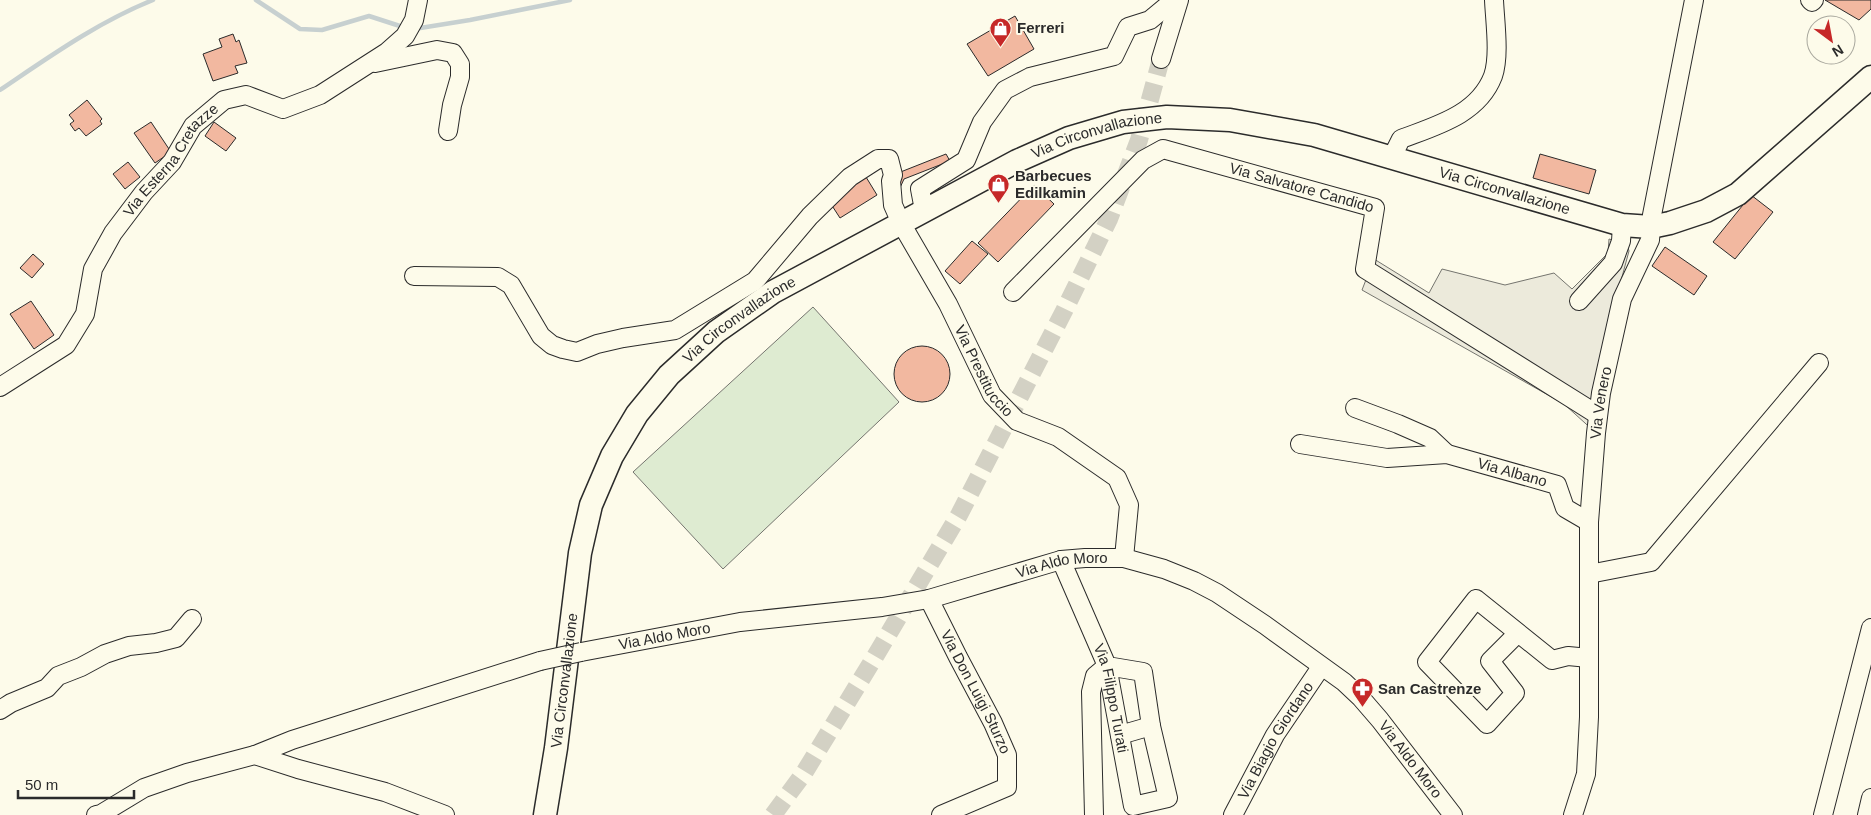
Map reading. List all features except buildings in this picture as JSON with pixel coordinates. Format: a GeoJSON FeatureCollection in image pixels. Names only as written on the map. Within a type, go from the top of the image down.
{"type":"FeatureCollection","features":[{"type":"Feature","properties":{"kind":"main road","name":"Via Circonvallazione"},"geometry":{"type":"LineString","coordinates":[[543,811],[556,748],[580,553],[591,505],[612,456],[637,414],[669,375],[716,332],[774,292],[1017,161],[1069,138],[1123,122],[1168,117],[1230,120],[1314,135],[1622,225],[1651,228],[1706,211],[1738,194],[1871,76]]}},
{"type":"Feature","properties":{"kind":"street","name":"Via Esterna Cretazze"},"geometry":{"type":"LineString","coordinates":[[0,388],[66,345],[85,314],[93,269],[113,233],[144,192],[172,162],[193,126],[224,100],[246,95],[283,108],[320,95],[387,52],[404,36],[414,20],[418,0]]}},
{"type":"Feature","properties":{"kind":"street"},"geometry":{"type":"LineString","coordinates":[[924,210],[920,189],[966,160],[982,122],[1005,90],[1030,78],[1114,56],[1128,27],[1150,20],[1174,0]]}},
{"type":"Feature","properties":{"kind":"street"},"geometry":{"type":"LineString","coordinates":[[1161,58],[1179,0]]}},
{"type":"Feature","properties":{"kind":"street"},"geometry":{"type":"LineString","coordinates":[[1391,158],[1401,139],[1456,117],[1478,101],[1493,77],[1496,59],[1494,0]]}},
{"type":"Feature","properties":{"kind":"street","name":"Via Venero"},"geometry":{"type":"LineString","coordinates":[[1573,815],[1586,774],[1590,716],[1589,522],[1601,393],[1622,299],[1650,240],[1652,215],[1694,0]]}},
{"type":"Feature","properties":{"kind":"street"},"geometry":{"type":"LineString","coordinates":[[1810,0],[1812,2],[1814,0]]}},
{"type":"Feature","properties":{"kind":"street"},"geometry":{"type":"LineString","coordinates":[[369,63],[393,60],[437,50],[453,53],[460,64],[460,77],[452,105],[448,131]]}},
{"type":"Feature","properties":{"kind":"street","name":"Via Salvatore Candido"},"geometry":{"type":"LineString","coordinates":[[1013,292],[1143,160],[1163,149],[1375,208],[1365,269],[1598,415]]}},
{"type":"Feature","properties":{"kind":"street","name":"Via Prestituccio"},"geometry":{"type":"LineString","coordinates":[[414,276],[498,277],[511,285],[541,336],[552,345],[577,352],[597,344],[623,338],[676,330],[755,281],[810,216],[850,176],[878,159],[889,159],[893,175],[891,181],[893,205],[901,223],[948,304],[992,395],[1017,422],[1058,437],[1117,478],[1129,505],[1124,558]]}},
{"type":"Feature","properties":{"kind":"street"},"geometry":{"type":"LineString","coordinates":[[1579,301],[1614,263],[1621,241],[1622,225]]}},
{"type":"Feature","properties":{"kind":"street"},"geometry":{"type":"LineString","coordinates":[[1589,574],[1651,562],[1819,363]]}},
{"type":"Feature","properties":{"kind":"street","name":"Via Albano"},"geometry":{"type":"LineString","coordinates":[[1355,408],[1430,438],[1447,454]]}},
{"type":"Feature","properties":{"kind":"street","name":"Via Albano"},"geometry":{"type":"LineString","coordinates":[[1300,444],[1387,458],[1447,454],[1558,485],[1565,508],[1589,522]]}},
{"type":"Feature","properties":{"kind":"street","name":"Via Aldo Moro"},"geometry":{"type":"LineString","coordinates":[[255,754],[292,740],[540,661],[740,622],[882,607],[929,599],[1061,560],[1092,557],[1124,558],[1194,580],[1265,625],[1344,682],[1361,698],[1452,815]]}},
{"type":"Feature","properties":{"kind":"street","name":"Via Filippo Turati"},"geometry":{"type":"LineString","coordinates":[[1061,560],[1107,666],[1133,806],[1168,798],[1151,726]]}},
{"type":"Feature","properties":{"kind":"street","name":"Via Don Luigi Sturzo"},"geometry":{"type":"LineString","coordinates":[[929,599],[1008,755],[1008,787],[940,815]]}},
{"type":"Feature","properties":{"kind":"street"},"geometry":{"type":"LineString","coordinates":[[1517,634],[1490,661],[1515,693],[1487,724],[1427,662],[1476,599],[1552,660],[1568,656],[1589,658]]}},
{"type":"Feature","properties":{"kind":"street"},"geometry":{"type":"LineString","coordinates":[[0,710],[11,703],[47,688],[58,676],[81,667],[105,654],[129,646],[156,643],[176,638],[192,619]]}},
{"type":"Feature","properties":{"kind":"street"},"geometry":{"type":"LineString","coordinates":[[1823,815],[1871,628]]}},
{"type":"Feature","properties":{"kind":"street"},"geometry":{"type":"LineString","coordinates":[[1094,815],[1090,692],[1095,676],[1107,666],[1143,672],[1151,726],[1120,735]]}},
{"type":"Feature","properties":{"kind":"street","name":"Via Biagio Giordano"},"geometry":{"type":"LineString","coordinates":[[1233,815],[1275,735],[1321,667]]}},
{"type":"Feature","properties":{"kind":"street"},"geometry":{"type":"LineString","coordinates":[[96,815],[101,814],[144,788],[187,772],[255,754],[298,769],[385,792],[445,815]]}},
{"type":"Feature","properties":{"kind":"street"},"geometry":{"type":"LineString","coordinates":[[1867,815],[1871,798]]}},
{"type":"Feature","properties":{"kind":"green space"},"geometry":{"type":"Polygon","coordinates":[[[813,307],[899,402],[723,569],[633,472],[813,307]]]}},
{"type":"Feature","properties":{"kind":"shaded area"},"geometry":{"type":"Polygon","coordinates":[[[1609,239],[1627,244],[1629,251],[1612,314],[1596,433],[1564,404],[1362,290],[1374,259],[1429,293],[1442,269],[1505,285],[1554,273],[1572,289],[1608,253],[1609,239]]]}},
{"type":"Feature","properties":{"kind":"waterway"},"geometry":{"type":"LineString","coordinates":[[0,90],[93,29],[153,0]]}},
{"type":"Feature","properties":{"kind":"waterway"},"geometry":{"type":"LineString","coordinates":[[256,0],[300,29],[322,30],[369,16],[406,28]]}},
{"type":"Feature","properties":{"kind":"waterway"},"geometry":{"type":"LineString","coordinates":[[414,29],[570,0]]}},
{"type":"Feature","properties":{"kind":"tunnel"},"geometry":{"type":"LineString","coordinates":[[773,815],[804,773],[959,515],[1064,311],[1109,219],[1139,140],[1161,59]]}},
{"type":"Feature","properties":{"kind":"place","name":"Ferreri"},"geometry":{"type":"Point","coordinates":[1001,47]}},
{"type":"Feature","properties":{"kind":"place","name":"Barbecues Edilkamin"},"geometry":{"type":"Point","coordinates":[999,204]}},
{"type":"Feature","properties":{"kind":"place","name":"San Castrenze"},"geometry":{"type":"Point","coordinates":[1362,708]}}]}
